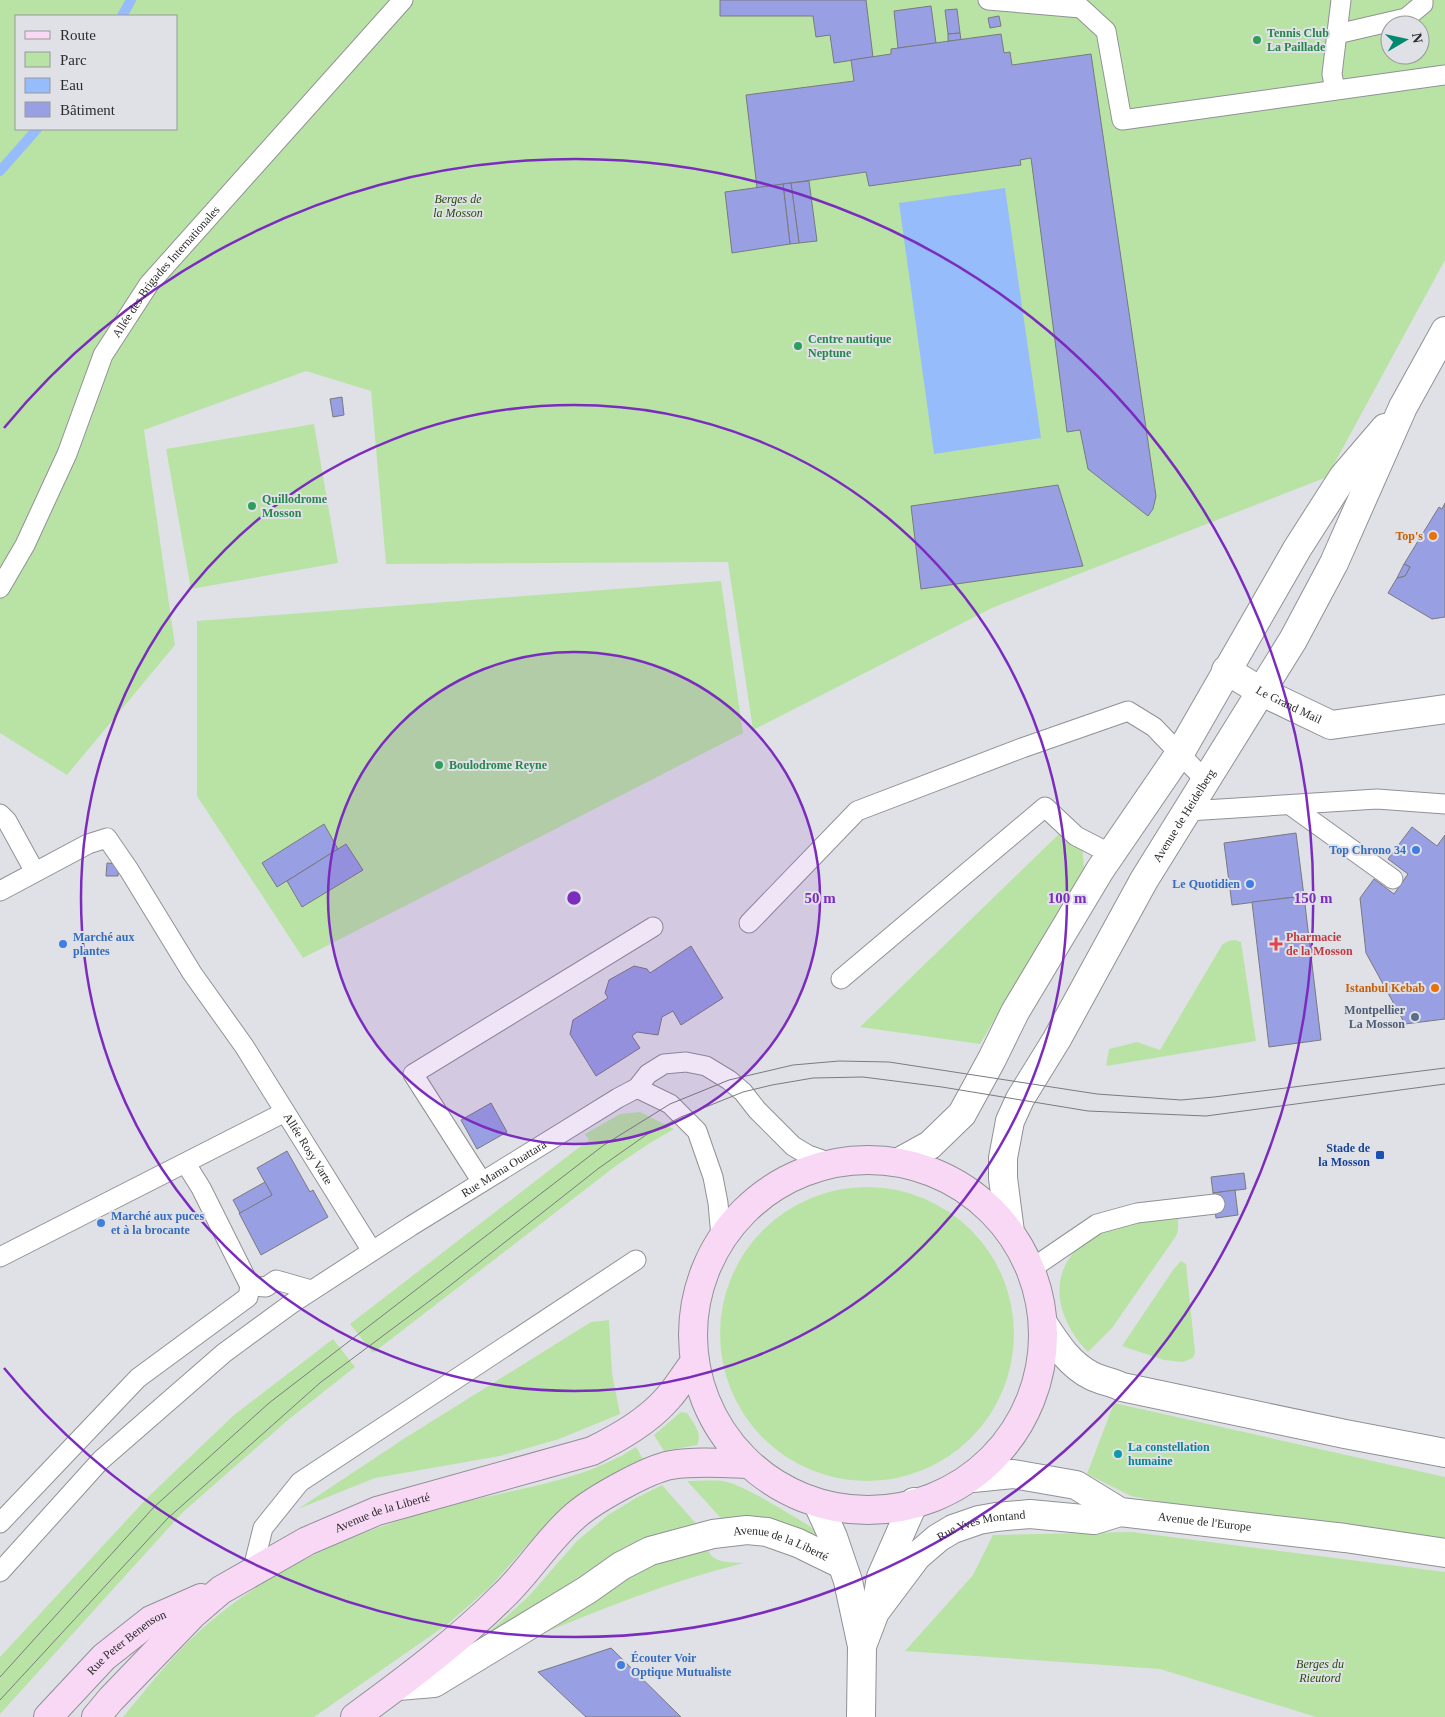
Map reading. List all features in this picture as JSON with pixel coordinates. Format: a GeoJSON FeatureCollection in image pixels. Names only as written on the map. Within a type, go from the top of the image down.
{"type":"FeatureCollection","features":[{"type":"Feature","properties":{"kind":"main road"},"geometry":{"type":"LineString","coordinates":[[869,1159],[901,1161],[959,1187],[1010,1232],[1031,1269],[1040,1298],[1044,1340],[1039,1378],[1025,1418],[1002,1451],[973,1478],[914,1502],[859,1508],[818,1504],[784,1492],[754,1472],[721,1435],[701,1387],[691,1348],[696,1292],[721,1237],[746,1207],[780,1182],[830,1163],[869,1159]]}},
{"type":"Feature","properties":{"kind":"main road","name":"Avenue de la Liberté"},"geometry":{"type":"LineString","coordinates":[[96,1717],[192,1615],[221,1590],[306,1541],[377,1511],[535,1465],[592,1451],[621,1437],[651,1415],[669,1397],[694,1363]]}},
{"type":"Feature","properties":{"kind":"main road"},"geometry":{"type":"LineString","coordinates":[[355,1717],[398,1686],[465,1632],[506,1594],[548,1544],[575,1516],[614,1491],[644,1475],[670,1465],[747,1464]]}},
{"type":"Feature","properties":{"kind":"main road","name":"Rue Peter Benenson"},"geometry":{"type":"LineString","coordinates":[[48,1717],[104,1657],[150,1620],[221,1590]]}},
{"type":"Feature","properties":{"kind":"street","name":"Avenue de Heidelberg"},"geometry":{"type":"LineString","coordinates":[[1010,1232],[1003,1178],[1003,1158],[1010,1121],[1020,1099],[1057,1039],[1144,880],[1293,640],[1334,563],[1403,407],[1445,331]]}},
{"type":"Feature","properties":{"kind":"street","name":"Avenue de Heidelberg"},"geometry":{"type":"LineString","coordinates":[[901,1161],[930,1145],[962,1114],[992,1059],[1014,1012],[1112,854],[1180,753],[1297,549],[1343,476],[1403,407]]}},
{"type":"Feature","properties":{"kind":"street","name":"Le Grand Mail"},"geometry":{"type":"LineString","coordinates":[[1226,670],[1262,692],[1331,725],[1445,709]]}},
{"type":"Feature","properties":{"kind":"street"},"geometry":{"type":"LineString","coordinates":[[1044,1325],[1060,1349],[1074,1363],[1093,1377],[1122,1387],[1445,1453]]}},
{"type":"Feature","properties":{"kind":"street","name":"Avenue de l'Europe"},"geometry":{"type":"LineString","coordinates":[[973,1478],[1014,1474],[1076,1485],[1120,1512],[1345,1538],[1445,1553]]}},
{"type":"Feature","properties":{"kind":"street","name":"Rue Yves Montand"},"geometry":{"type":"LineString","coordinates":[[862,1646],[875,1612],[881,1577],[914,1502]]}},
{"type":"Feature","properties":{"kind":"street","name":"Rue Yves Montand"},"geometry":{"type":"LineString","coordinates":[[818,1504],[833,1537],[848,1581],[862,1646],[861,1717]]}},
{"type":"Feature","properties":{"kind":"street","name":"Rue Yves Montand"},"geometry":{"type":"LineString","coordinates":[[875,1612],[917,1556],[938,1538],[953,1529],[979,1520],[996,1517],[1030,1514],[1094,1520],[1120,1512]]}},
{"type":"Feature","properties":{"kind":"street","name":"Avenue de la Liberté"},"geometry":{"type":"LineString","coordinates":[[398,1686],[434,1683],[587,1590],[621,1566],[650,1551],[722,1533],[747,1530],[766,1532],[798,1543],[842,1564]]}},
{"type":"Feature","properties":{"kind":"lane","name":"Allée des Brigades Internationales"},"geometry":{"type":"LineString","coordinates":[[0,588],[25,545],[67,454],[103,355],[149,284],[402,0]]}},
{"type":"Feature","properties":{"kind":"lane"},"geometry":{"type":"LineString","coordinates":[[988,0],[1081,8],[1106,31],[1122,120],[1445,75]]}},
{"type":"Feature","properties":{"kind":"lane"},"geometry":{"type":"LineString","coordinates":[[1335,90],[1332,74],[1341,0]]}},
{"type":"Feature","properties":{"kind":"lane"},"geometry":{"type":"LineString","coordinates":[[1337,34],[1406,18],[1423,4],[1423,0]]}},
{"type":"Feature","properties":{"kind":"lane"},"geometry":{"type":"LineString","coordinates":[[749,924],[857,811],[1022,748],[1128,711],[1154,727],[1206,781]]}},
{"type":"Feature","properties":{"kind":"lane"},"geometry":{"type":"LineString","coordinates":[[1188,811],[1377,799],[1445,804]]}},
{"type":"Feature","properties":{"kind":"lane"},"geometry":{"type":"LineString","coordinates":[[1290,805],[1393,879]]}},
{"type":"Feature","properties":{"kind":"lane"},"geometry":{"type":"LineString","coordinates":[[841,979],[1045,807],[1076,836],[1112,854]]}},
{"type":"Feature","properties":{"kind":"lane"},"geometry":{"type":"LineString","coordinates":[[0,814],[7,821],[35,872],[0,891]]}},
{"type":"Feature","properties":{"kind":"lane","name":"Allée Rosy Varte"},"geometry":{"type":"LineString","coordinates":[[35,872],[88,844],[106,838],[129,870],[192,973],[244,1046],[372,1251]]}},
{"type":"Feature","properties":{"kind":"lane"},"geometry":{"type":"LineString","coordinates":[[482,1182],[413,1074],[654,927]]}},
{"type":"Feature","properties":{"kind":"lane","name":"Rue Mama Ouattara"},"geometry":{"type":"LineString","coordinates":[[0,1572],[101,1460],[224,1353],[311,1290],[482,1182],[637,1088],[648,1074],[664,1064],[686,1062],[706,1066],[729,1080],[743,1092],[757,1110],[794,1146],[808,1156],[830,1163]]}},
{"type":"Feature","properties":{"kind":"lane"},"geometry":{"type":"LineString","coordinates":[[637,1088],[670,1104],[697,1131],[718,1203],[721,1237]]}},
{"type":"Feature","properties":{"kind":"lane"},"geometry":{"type":"LineString","coordinates":[[0,1257],[285,1112]]}},
{"type":"Feature","properties":{"kind":"lane"},"geometry":{"type":"LineString","coordinates":[[0,1523],[138,1378],[248,1297],[250,1286],[201,1188],[186,1164]]}},
{"type":"Feature","properties":{"kind":"lane"},"geometry":{"type":"LineString","coordinates":[[1031,1269],[1098,1224],[1137,1213],[1215,1204]]}},
{"type":"Feature","properties":{"kind":"lane"},"geometry":{"type":"LineString","coordinates":[[252,1572],[263,1528],[300,1482],[636,1260]]}},
{"type":"Feature","properties":{"kind":"lane"},"geometry":{"type":"LineString","coordinates":[[250,1286],[266,1287],[276,1280],[311,1290]]}},
{"type":"Feature","properties":{"kind":"green space","name":"Berges de la Mosson"},"geometry":{"type":"Polygon","coordinates":[[[0,0],[1445,0],[1445,260],[1327,477],[992,608],[753,730],[728,562],[386,564],[371,391],[306,371],[144,430],[175,645],[67,775],[0,733],[0,0]]]}},
{"type":"Feature","properties":{"kind":"green space","name":"Quillodrome Mosson"},"geometry":{"type":"Polygon","coordinates":[[[314,424],[338,563],[191,589],[166,449],[314,424]]]}},
{"type":"Feature","properties":{"kind":"green space","name":"Boulodrome Reyne"},"geometry":{"type":"Polygon","coordinates":[[[721,581],[743,733],[303,958],[197,796],[197,621],[721,581]]]}},
{"type":"Feature","properties":{"kind":"green space"},"geometry":{"type":"Polygon","coordinates":[[[1059,834],[1082,845],[1084,868],[980,1044],[860,1027],[1059,834]]]}},
{"type":"Feature","properties":{"kind":"green space"},"geometry":{"type":"Polygon","coordinates":[[[1235,940],[1241,942],[1256,1041],[1106,1066],[1109,1049],[1137,1042],[1160,1050],[1222,945],[1228,941],[1235,940]]]}},
{"type":"Feature","properties":{"kind":"green space"},"geometry":{"type":"Polygon","coordinates":[[[640,1112],[674,1129],[617,1165],[373,1353],[350,1324],[589,1140],[585,1134],[620,1114],[640,1112]]]}},
{"type":"Feature","properties":{"kind":"green space"},"geometry":{"type":"Polygon","coordinates":[[[867,1187],[896,1190],[923,1198],[949,1212],[971,1230],[989,1252],[1003,1278],[1011,1305],[1014,1334],[1011,1363],[1003,1390],[989,1416],[971,1438],[949,1456],[923,1470],[896,1478],[867,1481],[838,1478],[811,1470],[785,1456],[763,1438],[745,1416],[731,1390],[723,1363],[720,1334],[723,1305],[731,1278],[745,1252],[763,1230],[785,1212],[811,1198],[838,1190],[867,1187]]]}},
{"type":"Feature","properties":{"kind":"green space"},"geometry":{"type":"Polygon","coordinates":[[[1178,1219],[1176,1236],[1112,1328],[1088,1352],[1074,1335],[1065,1318],[1060,1300],[1060,1283],[1064,1267],[1074,1252],[1089,1240],[1117,1227],[1143,1222],[1178,1219]]]}},
{"type":"Feature","properties":{"kind":"green space"},"geometry":{"type":"Polygon","coordinates":[[[1181,1261],[1186,1264],[1195,1352],[1193,1358],[1183,1362],[1164,1360],[1122,1346],[1173,1270],[1181,1261]]]}},
{"type":"Feature","properties":{"kind":"green space"},"geometry":{"type":"Polygon","coordinates":[[[609,1320],[612,1373],[620,1414],[559,1439],[500,1456],[375,1478],[298,1509],[405,1438],[591,1322],[609,1320]]]}},
{"type":"Feature","properties":{"kind":"green space"},"geometry":{"type":"Polygon","coordinates":[[[333,1339],[355,1367],[288,1420],[183,1512],[0,1714],[0,1657],[148,1497],[234,1415],[333,1339]]]}},
{"type":"Feature","properties":{"kind":"green space"},"geometry":{"type":"Polygon","coordinates":[[[1114,1403],[1445,1477],[1445,1540],[1207,1511],[1131,1496],[1087,1474],[1114,1403]]]}},
{"type":"Feature","properties":{"kind":"green space"},"geometry":{"type":"Polygon","coordinates":[[[681,1412],[687,1413],[697,1429],[699,1441],[697,1445],[664,1451],[654,1435],[681,1412]]]}},
{"type":"Feature","properties":{"kind":"green space"},"geometry":{"type":"Polygon","coordinates":[[[636,1447],[643,1459],[594,1484],[563,1507],[491,1586],[449,1623],[314,1717],[123,1717],[187,1643],[216,1617],[247,1593],[314,1555],[349,1539],[423,1513],[573,1476],[616,1459],[636,1447]]]}},
{"type":"Feature","properties":{"kind":"green space"},"geometry":{"type":"Polygon","coordinates":[[[687,1481],[723,1481],[743,1488],[811,1527],[815,1532],[814,1537],[721,1522],[720,1517],[687,1481]]]}},
{"type":"Feature","properties":{"kind":"green space"},"geometry":{"type":"Polygon","coordinates":[[[662,1485],[699,1527],[483,1641],[487,1634],[528,1597],[577,1541],[608,1515],[662,1485]]]}},
{"type":"Feature","properties":{"kind":"green space","name":"Berges du Rieutord"},"geometry":{"type":"Polygon","coordinates":[[[1132,1532],[1445,1572],[1445,1717],[1316,1717],[1160,1669],[905,1651],[973,1575],[993,1535],[1132,1532]]]}},
{"type":"Feature","properties":{"kind":"green space"},"geometry":{"type":"Polygon","coordinates":[[[707,1546],[709,1552],[716,1559],[726,1562],[744,1563],[662,1587],[529,1639],[627,1573],[707,1546]]]}},
{"type":"Feature","properties":{"kind":"water"},"geometry":{"type":"Polygon","coordinates":[[[1005,188],[1041,438],[934,454],[899,203],[1005,188]]]}},
{"type":"Feature","properties":{"kind":"building"},"geometry":{"type":"Polygon","coordinates":[[[720,0],[866,0],[873,57],[834,63],[830,35],[816,37],[813,16],[720,16],[720,0]]]}},
{"type":"Feature","properties":{"kind":"building"},"geometry":{"type":"Polygon","coordinates":[[[931,6],[936,43],[898,48],[894,11],[931,6]]]}},
{"type":"Feature","properties":{"kind":"building"},"geometry":{"type":"Polygon","coordinates":[[[957,9],[960,33],[948,34],[945,10],[957,9]]]}},
{"type":"Feature","properties":{"kind":"building"},"geometry":{"type":"Polygon","coordinates":[[[999,16],[1001,26],[990,28],[988,18],[999,16]]]}},
{"type":"Feature","properties":{"kind":"building"},"geometry":{"type":"Polygon","coordinates":[[[960,33],[961,40],[948,41],[948,34],[960,33]]]}},
{"type":"Feature","properties":{"kind":"building"},"geometry":{"type":"Polygon","coordinates":[[[1001,34],[1004,53],[1010,52],[1012,65],[1091,54],[1156,496],[1153,509],[1148,516],[1088,469],[1080,430],[1067,432],[1031,158],[1020,160],[1021,165],[869,186],[866,172],[757,188],[746,95],[854,81],[851,60],[891,54],[891,49],[1001,34]]]}},
{"type":"Feature","properties":{"kind":"building"},"geometry":{"type":"Polygon","coordinates":[[[809,181],[817,241],[799,243],[791,183],[809,181]]]}},
{"type":"Feature","properties":{"kind":"building"},"geometry":{"type":"Polygon","coordinates":[[[791,183],[799,243],[790,244],[783,184],[791,183]]]}},
{"type":"Feature","properties":{"kind":"building"},"geometry":{"type":"Polygon","coordinates":[[[783,184],[790,244],[732,253],[725,192],[783,184]]]}},
{"type":"Feature","properties":{"kind":"building"},"geometry":{"type":"Polygon","coordinates":[[[342,397],[344,415],[333,417],[330,399],[342,397]]]}},
{"type":"Feature","properties":{"kind":"building"},"geometry":{"type":"Polygon","coordinates":[[[1058,485],[1083,566],[921,589],[911,506],[1058,485]]]}},
{"type":"Feature","properties":{"kind":"building","name":"Top's"},"geometry":{"type":"Polygon","coordinates":[[[1445,503],[1445,617],[1432,619],[1388,593],[1397,578],[1405,576],[1410,567],[1404,564],[1439,507],[1442,509],[1445,503]]]}},
{"type":"Feature","properties":{"kind":"building"},"geometry":{"type":"Polygon","coordinates":[[[1404,564],[1410,567],[1405,576],[1397,578],[1404,564]]]}},
{"type":"Feature","properties":{"kind":"building"},"geometry":{"type":"Polygon","coordinates":[[[324,824],[338,849],[277,887],[262,863],[324,824]]]}},
{"type":"Feature","properties":{"kind":"building"},"geometry":{"type":"Polygon","coordinates":[[[1412,827],[1437,846],[1445,835],[1445,1019],[1405,1024],[1366,953],[1360,898],[1374,879],[1394,894],[1408,874],[1388,859],[1412,827]]]}},
{"type":"Feature","properties":{"kind":"building"},"geometry":{"type":"Polygon","coordinates":[[[1296,833],[1304,896],[1232,905],[1224,843],[1296,833]]]}},
{"type":"Feature","properties":{"kind":"building"},"geometry":{"type":"Polygon","coordinates":[[[346,844],[363,870],[302,907],[287,881],[346,844]]]}},
{"type":"Feature","properties":{"kind":"building"},"geometry":{"type":"Polygon","coordinates":[[[107,863],[119,864],[118,876],[106,876],[107,863]]]}},
{"type":"Feature","properties":{"kind":"building"},"geometry":{"type":"Polygon","coordinates":[[[1304,896],[1321,1040],[1269,1047],[1252,902],[1304,896]]]}},
{"type":"Feature","properties":{"kind":"building"},"geometry":{"type":"Polygon","coordinates":[[[691,946],[723,998],[681,1025],[673,1011],[662,1017],[658,1035],[637,1032],[632,1036],[640,1048],[596,1076],[570,1034],[573,1020],[608,998],[605,993],[609,980],[634,966],[647,969],[650,973],[691,946]]]}},
{"type":"Feature","properties":{"kind":"building"},"geometry":{"type":"Polygon","coordinates":[[[491,1103],[507,1132],[477,1149],[461,1120],[491,1103]]]}},
{"type":"Feature","properties":{"kind":"building"},"geometry":{"type":"Polygon","coordinates":[[[287,1151],[310,1192],[313,1190],[328,1217],[261,1255],[239,1213],[272,1195],[257,1168],[287,1151]]]}},
{"type":"Feature","properties":{"kind":"building"},"geometry":{"type":"Polygon","coordinates":[[[1244,1173],[1246,1189],[1213,1193],[1211,1177],[1244,1173]]]}},
{"type":"Feature","properties":{"kind":"building"},"geometry":{"type":"Polygon","coordinates":[[[265,1182],[272,1195],[240,1213],[233,1200],[265,1182]]]}},
{"type":"Feature","properties":{"kind":"building"},"geometry":{"type":"Polygon","coordinates":[[[1235,1190],[1238,1215],[1216,1218],[1213,1193],[1235,1190]]]}},
{"type":"Feature","properties":{"kind":"building"},"geometry":{"type":"Polygon","coordinates":[[[611,1648],[681,1717],[586,1717],[538,1672],[611,1648]]]}},
{"type":"Feature","properties":{"kind":"waterway"},"geometry":{"type":"LineString","coordinates":[[123,15],[131,0]]}},
{"type":"Feature","properties":{"kind":"waterway"},"geometry":{"type":"LineString","coordinates":[[0,171],[36,130]]}},
{"type":"Feature","properties":{"kind":"tram line"},"geometry":{"type":"LineString","coordinates":[[0,1677],[154,1507],[269,1403],[604,1145],[670,1104],[729,1080],[793,1065],[839,1061],[889,1062],[1097,1094],[1181,1100],[1445,1068]]}},
{"type":"Feature","properties":{"kind":"tram line"},"geometry":{"type":"LineString","coordinates":[[0,1700],[168,1518],[321,1382],[443,1291],[599,1168],[646,1135],[681,1117],[743,1092],[813,1078],[863,1077],[942,1087],[1088,1111],[1206,1116],[1445,1084]]}},
{"type":"Feature","properties":{"kind":"place","name":"Tennis Club La Paillade"},"geometry":{"type":"Point","coordinates":[1257,40]}},
{"type":"Feature","properties":{"kind":"place","name":"Centre nautique Neptune"},"geometry":{"type":"Point","coordinates":[798,346]}},
{"type":"Feature","properties":{"kind":"place","name":"Quillodrome Mosson"},"geometry":{"type":"Point","coordinates":[252,506]}},
{"type":"Feature","properties":{"kind":"place","name":"Top's"},"geometry":{"type":"Point","coordinates":[1433,536]}},
{"type":"Feature","properties":{"kind":"place","name":"Boulodrome Reyne"},"geometry":{"type":"Point","coordinates":[439,765]}},
{"type":"Feature","properties":{"kind":"place","name":"Top Chrono 34"},"geometry":{"type":"Point","coordinates":[1416,850]}},
{"type":"Feature","properties":{"kind":"place","name":"Le Quotidien"},"geometry":{"type":"Point","coordinates":[1250,884]}},
{"type":"Feature","properties":{"kind":"place","name":"Marché aux plantes"},"geometry":{"type":"Point","coordinates":[63,944]}},
{"type":"Feature","properties":{"kind":"place","name":"Pharmacie de la Mosson"},"geometry":{"type":"Point","coordinates":[1276,944]}},
{"type":"Feature","properties":{"kind":"place","name":"Istanbul Kebab"},"geometry":{"type":"Point","coordinates":[1435,988]}},
{"type":"Feature","properties":{"kind":"place","name":"Montpellier La Mosson"},"geometry":{"type":"Point","coordinates":[1415,1017]}},
{"type":"Feature","properties":{"kind":"place","name":"Stade de la Mosson"},"geometry":{"type":"Point","coordinates":[1380,1155]}},
{"type":"Feature","properties":{"kind":"place","name":"Marché aux puces et à la brocante"},"geometry":{"type":"Point","coordinates":[101,1223]}},
{"type":"Feature","properties":{"kind":"place","name":"La constellation humaine"},"geometry":{"type":"Point","coordinates":[1118,1454]}},
{"type":"Feature","properties":{"kind":"place","name":"Écouter Voir Optique Mutualiste"},"geometry":{"type":"Point","coordinates":[621,1665]}}]}
